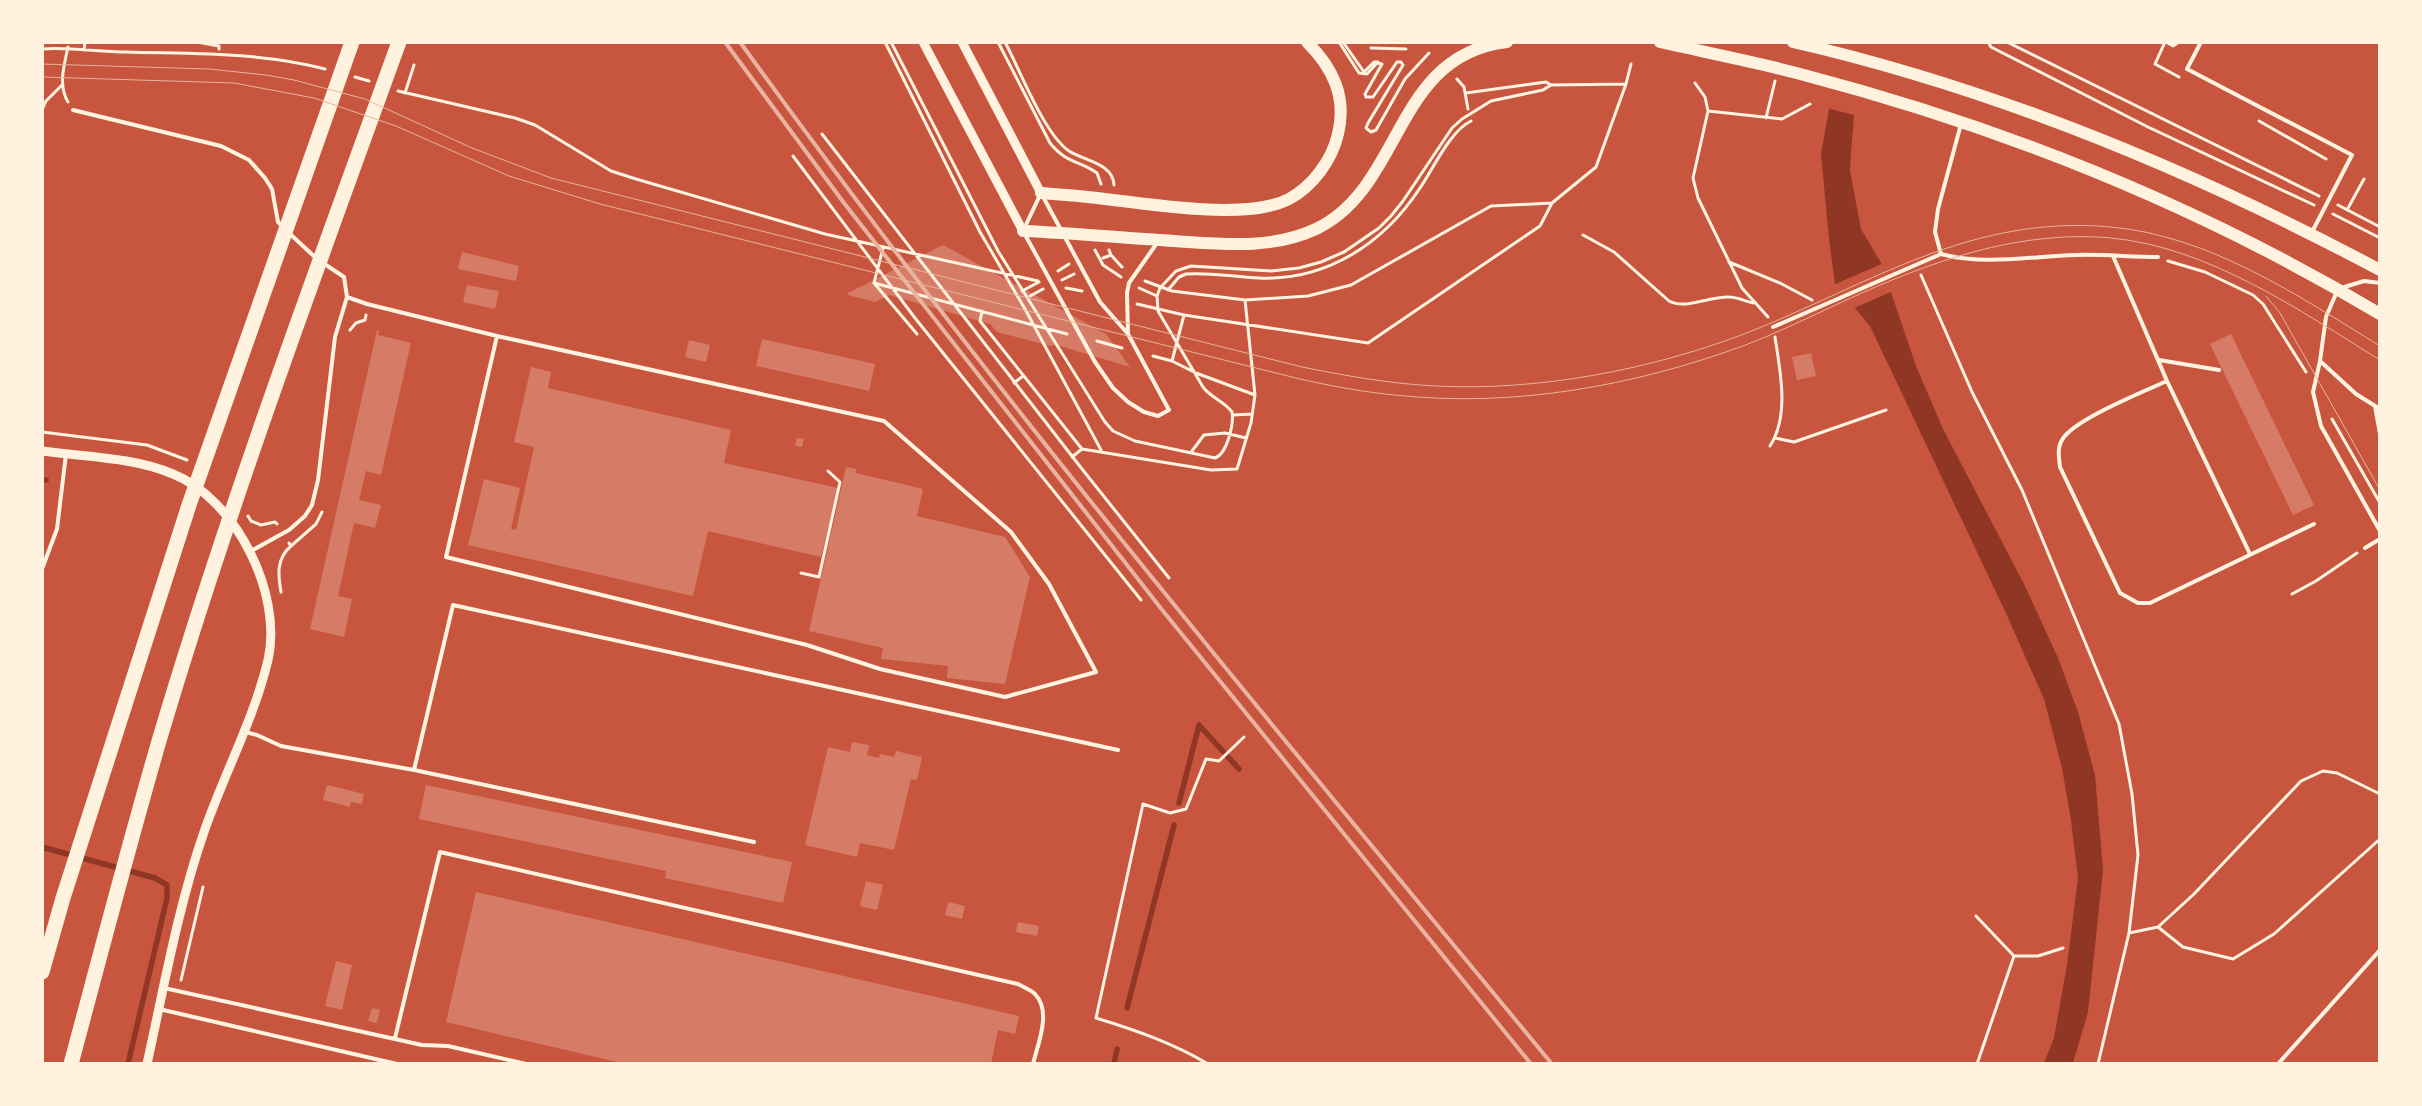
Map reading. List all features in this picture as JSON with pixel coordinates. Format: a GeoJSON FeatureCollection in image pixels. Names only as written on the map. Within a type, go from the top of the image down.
{"type":"FeatureCollection","features":[{"type":"Feature","properties":{"kind":"highway"},"geometry":{"type":"LineString","coordinates":[[42,972],[63,898],[189,505],[352,42]]}},
{"type":"Feature","properties":{"kind":"highway"},"geometry":{"type":"LineString","coordinates":[[70,1064],[160,740],[243,481],[295,329],[399,42]]}},
{"type":"Feature","properties":{"kind":"main road"},"geometry":{"type":"LineString","coordinates":[[1041,193],[1182,207],[1248,210],[1288,199],[1308,184],[1327,164],[1336,143],[1340,125],[1339,94],[1328,66],[1307,42]]}},
{"type":"Feature","properties":{"kind":"main road"},"geometry":{"type":"LineString","coordinates":[[1023,231],[1159,240],[1262,244],[1284,240],[1316,229],[1337,216],[1361,193],[1374,175],[1412,104],[1424,88],[1446,67],[1476,50],[1507,42]]}},
{"type":"Feature","properties":{"kind":"main road"},"geometry":{"type":"LineString","coordinates":[[1660,42],[1802,74],[2017,140],[2182,210],[2338,289],[2380,314]]}},
{"type":"Feature","properties":{"kind":"main road"},"geometry":{"type":"LineString","coordinates":[[1793,42],[1900,71],[2056,122],[2156,162],[2311,234],[2380,270]]}},
{"type":"Feature","properties":{"kind":"street"},"geometry":{"type":"LineString","coordinates":[[924,42],[1023,231]]}},
{"type":"Feature","properties":{"kind":"street"},"geometry":{"type":"LineString","coordinates":[[962,42],[975,71],[1041,193]]}},
{"type":"Feature","properties":{"kind":"street"},"geometry":{"type":"LineString","coordinates":[[42,451],[140,464],[173,474],[190,483],[212,501],[232,522],[251,552],[266,594],[270,631],[268,657],[262,680],[243,732],[204,832],[189,882],[147,1064]]}},
{"type":"Feature","properties":{"kind":"lane"},"geometry":{"type":"LineString","coordinates":[[2201,42],[2187,69],[2352,155],[2311,234]]}},
{"type":"Feature","properties":{"kind":"lane"},"geometry":{"type":"LineString","coordinates":[[73,110],[221,146],[249,160],[272,189],[278,222],[308,252],[344,278],[347,297],[335,337],[318,480],[312,505],[305,516],[289,530],[251,552]]}},
{"type":"Feature","properties":{"kind":"lane"},"geometry":{"type":"LineString","coordinates":[[1941,254],[1935,232],[1938,209],[1962,122]]}},
{"type":"Feature","properties":{"kind":"lane"},"geometry":{"type":"LineString","coordinates":[[1041,193],[1100,302],[1128,334],[1169,410],[1158,416],[1144,412],[1128,402],[1113,388],[1095,362],[1023,231],[1041,193]]}},
{"type":"Feature","properties":{"kind":"lane"},"geometry":{"type":"LineString","coordinates":[[1128,334],[1129,283],[1159,240]]}},
{"type":"Feature","properties":{"kind":"lane"},"geometry":{"type":"LineString","coordinates":[[1773,327],[1941,254],[1964,259],[1993,261],[2042,256],[2158,257]]}},
{"type":"Feature","properties":{"kind":"lane"},"geometry":{"type":"LineString","coordinates":[[2113,256],[2166,380],[2250,554]]}},
{"type":"Feature","properties":{"kind":"lane"},"geometry":{"type":"LineString","coordinates":[[2380,283],[2364,281],[2338,289],[2326,317],[2320,361],[2313,392],[2321,426],[2380,531]]}},
{"type":"Feature","properties":{"kind":"lane"},"geometry":{"type":"LineString","coordinates":[[347,297],[367,304],[497,336],[884,421],[1010,532],[1049,584],[1096,672],[1005,697],[880,669],[807,645],[446,557],[497,336]]}},
{"type":"Feature","properties":{"kind":"lane"},"geometry":{"type":"LineString","coordinates":[[2159,360],[2219,370]]}},
{"type":"Feature","properties":{"kind":"lane"},"geometry":{"type":"LineString","coordinates":[[2320,361],[2356,394],[2378,407],[2380,434]]}},
{"type":"Feature","properties":{"kind":"lane"},"geometry":{"type":"LineString","coordinates":[[2166,380],[2073,428],[2061,441],[2059,451],[2060,467],[2120,593],[2129,600],[2138,603],[2150,603],[2314,524]]}},
{"type":"Feature","properties":{"kind":"lane"},"geometry":{"type":"LineString","coordinates":[[42,569],[57,529],[66,454]]}},
{"type":"Feature","properties":{"kind":"lane"},"geometry":{"type":"LineString","coordinates":[[2365,548],[2380,539]]}},
{"type":"Feature","properties":{"kind":"lane"},"geometry":{"type":"LineString","coordinates":[[414,770],[453,605],[1118,750]]}},
{"type":"Feature","properties":{"kind":"lane"},"geometry":{"type":"LineString","coordinates":[[243,732],[257,735],[281,746],[414,770],[754,842]]}},
{"type":"Feature","properties":{"kind":"lane"},"geometry":{"type":"LineString","coordinates":[[395,1038],[440,852],[1018,984],[1034,993],[1041,1002],[1044,1014],[1033,1064]]}},
{"type":"Feature","properties":{"kind":"lane"},"geometry":{"type":"LineString","coordinates":[[2278,1064],[2380,950]]}},
{"type":"Feature","properties":{"kind":"lane"},"geometry":{"type":"LineString","coordinates":[[164,988],[422,1045],[448,1046],[526,1064]]}},
{"type":"Feature","properties":{"kind":"lane"},"geometry":{"type":"LineString","coordinates":[[159,1009],[397,1064]]}},
{"type":"Feature","properties":{"kind":"path"},"geometry":{"type":"LineString","coordinates":[[63,42],[68,47]]}},
{"type":"Feature","properties":{"kind":"path"},"geometry":{"type":"LineString","coordinates":[[84,50],[85,42]]}},
{"type":"Feature","properties":{"kind":"path"},"geometry":{"type":"LineString","coordinates":[[197,42],[219,46],[219,49]]}},
{"type":"Feature","properties":{"kind":"path"},"geometry":{"type":"LineString","coordinates":[[885,42],[980,232],[1022,300],[1101,451]]}},
{"type":"Feature","properties":{"kind":"path"},"geometry":{"type":"LineString","coordinates":[[892,42],[998,251],[1105,422],[1113,431],[1122,436],[1215,458],[1222,454],[1233,415],[1225,404],[1208,393],[1203,387],[1158,311],[1157,296],[1160,288]]}},
{"type":"Feature","properties":{"kind":"path"},"geometry":{"type":"LineString","coordinates":[[998,42],[1050,143],[1070,162],[1097,174],[1101,184]]}},
{"type":"Feature","properties":{"kind":"path"},"geometry":{"type":"LineString","coordinates":[[1005,42],[1055,139],[1079,157],[1105,167],[1111,172],[1114,186]]}},
{"type":"Feature","properties":{"kind":"path"},"geometry":{"type":"LineString","coordinates":[[1339,42],[1359,73],[1367,74],[1379,63]]}},
{"type":"Feature","properties":{"kind":"path"},"geometry":{"type":"LineString","coordinates":[[1343,42],[1364,72],[1374,62],[1379,63]]}},
{"type":"Feature","properties":{"kind":"path"},"geometry":{"type":"LineString","coordinates":[[1988,42],[1991,47],[2148,127],[2312,204]]}},
{"type":"Feature","properties":{"kind":"path"},"geometry":{"type":"LineString","coordinates":[[2166,42],[2173,46],[2179,42]]}},
{"type":"Feature","properties":{"kind":"path"},"geometry":{"type":"LineString","coordinates":[[2008,43],[2318,195]]}},
{"type":"Feature","properties":{"kind":"path"},"geometry":{"type":"LineString","coordinates":[[68,47],[62,85],[63,93],[73,110]]}},
{"type":"Feature","properties":{"kind":"path"},"geometry":{"type":"LineString","coordinates":[[42,49],[68,47],[84,50],[264,57],[328,70]]}},
{"type":"Feature","properties":{"kind":"path"},"geometry":{"type":"LineString","coordinates":[[1371,48],[1406,49]]}},
{"type":"Feature","properties":{"kind":"path"},"geometry":{"type":"LineString","coordinates":[[1379,63],[1382,64],[1381,68],[1365,94],[1366,97],[1373,97],[1397,62],[1401,62],[1402,65],[1368,123],[1366,128],[1371,132],[1376,130],[1405,78],[1429,53]]}},
{"type":"Feature","properties":{"kind":"path"},"geometry":{"type":"LineString","coordinates":[[1127,302],[1184,315],[1368,343],[1540,226],[1552,203],[1596,167],[1626,84],[1631,64]]}},
{"type":"Feature","properties":{"kind":"path"},"geometry":{"type":"LineString","coordinates":[[405,94],[414,65]]}},
{"type":"Feature","properties":{"kind":"path"},"geometry":{"type":"LineString","coordinates":[[346,75],[372,82]]}},
{"type":"Feature","properties":{"kind":"path"},"geometry":{"type":"LineString","coordinates":[[1457,80],[1464,87],[1468,109]]}},
{"type":"Feature","properties":{"kind":"path"},"geometry":{"type":"LineString","coordinates":[[1466,93],[1546,82],[1551,85],[1626,84]]}},
{"type":"Feature","properties":{"kind":"path"},"geometry":{"type":"LineString","coordinates":[[1695,83],[1705,97],[1708,111],[1693,178],[1698,198],[1742,288],[1753,303],[1767,314],[1773,327],[1781,380],[1781,408],[1775,438],[1770,446]]}},
{"type":"Feature","properties":{"kind":"path"},"geometry":{"type":"LineString","coordinates":[[42,110],[46,101],[62,85]]}},
{"type":"Feature","properties":{"kind":"path"},"geometry":{"type":"LineString","coordinates":[[1469,114],[1491,101],[1543,90],[1551,85]]}},
{"type":"Feature","properties":{"kind":"path"},"geometry":{"type":"LineString","coordinates":[[389,88],[405,94],[528,123],[612,171],[825,234],[1042,282]]}},
{"type":"Feature","properties":{"kind":"path"},"geometry":{"type":"LineString","coordinates":[[1766,118],[1773,91]]}},
{"type":"Feature","properties":{"kind":"path"},"geometry":{"type":"LineString","coordinates":[[1708,111],[1782,119],[1810,104]]}},
{"type":"Feature","properties":{"kind":"path"},"geometry":{"type":"LineString","coordinates":[[822,134],[1014,383],[1169,578]]}},
{"type":"Feature","properties":{"kind":"path"},"geometry":{"type":"LineString","coordinates":[[793,156],[915,318],[1141,600]]}},
{"type":"Feature","properties":{"kind":"path"},"geometry":{"type":"LineString","coordinates":[[2347,210],[2364,179]]}},
{"type":"Feature","properties":{"kind":"path"},"geometry":{"type":"LineString","coordinates":[[1145,281],[1160,288],[1245,300],[1308,296],[1351,285],[1491,206],[1552,203]]}},
{"type":"Feature","properties":{"kind":"path"},"geometry":{"type":"LineString","coordinates":[[2336,204],[2380,227]]}},
{"type":"Feature","properties":{"kind":"path"},"geometry":{"type":"LineString","coordinates":[[2336,216],[2380,238]]}},
{"type":"Feature","properties":{"kind":"path"},"geometry":{"type":"LineString","coordinates":[[1583,235],[1614,252],[1669,301],[1678,305],[1712,298],[1730,297],[1753,303]]}},
{"type":"Feature","properties":{"kind":"path"},"geometry":{"type":"LineString","coordinates":[[1096,245],[1095,252],[1103,265],[1118,275]]}},
{"type":"Feature","properties":{"kind":"path"},"geometry":{"type":"LineString","coordinates":[[874,283],[883,248]]}},
{"type":"Feature","properties":{"kind":"path"},"geometry":{"type":"LineString","coordinates":[[1109,248],[1111,255],[1122,267]]}},
{"type":"Feature","properties":{"kind":"path"},"geometry":{"type":"LineString","coordinates":[[1103,258],[1111,255]]}},
{"type":"Feature","properties":{"kind":"path"},"geometry":{"type":"LineString","coordinates":[[2158,257],[2206,272],[2252,295],[2267,310],[2314,386]]}},
{"type":"Feature","properties":{"kind":"path"},"geometry":{"type":"LineString","coordinates":[[1729,262],[1802,293],[1810,298],[1817,308]]}},
{"type":"Feature","properties":{"kind":"path"},"geometry":{"type":"LineString","coordinates":[[1052,275],[1068,265]]}},
{"type":"Feature","properties":{"kind":"path"},"geometry":{"type":"LineString","coordinates":[[1917,265],[1972,392],[2022,490],[2119,724],[2132,794],[2138,855],[2129,933],[2098,1064]]}},
{"type":"Feature","properties":{"kind":"path"},"geometry":{"type":"LineString","coordinates":[[874,283],[917,334]]}},
{"type":"Feature","properties":{"kind":"path"},"geometry":{"type":"LineString","coordinates":[[874,283],[1077,336]]}},
{"type":"Feature","properties":{"kind":"path"},"geometry":{"type":"LineString","coordinates":[[1022,291],[1033,285]]}},
{"type":"Feature","properties":{"kind":"path"},"geometry":{"type":"LineString","coordinates":[[1061,286],[1090,293]]}},
{"type":"Feature","properties":{"kind":"path"},"geometry":{"type":"LineString","coordinates":[[1072,457],[1082,449],[1211,470],[1237,469],[1252,414],[1255,395],[1245,300]]}},
{"type":"Feature","properties":{"kind":"path"},"geometry":{"type":"LineString","coordinates":[[348,334],[352,327],[365,320],[367,304]]}},
{"type":"Feature","properties":{"kind":"path"},"geometry":{"type":"LineString","coordinates":[[982,311],[980,321],[1082,449]]}},
{"type":"Feature","properties":{"kind":"path"},"geometry":{"type":"LineString","coordinates":[[1172,361],[1184,315]]}},
{"type":"Feature","properties":{"kind":"path"},"geometry":{"type":"LineString","coordinates":[[1096,341],[1124,349]]}},
{"type":"Feature","properties":{"kind":"path"},"geometry":{"type":"LineString","coordinates":[[1144,354],[1172,361],[1196,373],[1255,395]]}},
{"type":"Feature","properties":{"kind":"path"},"geometry":{"type":"LineString","coordinates":[[1014,383],[1024,376]]}},
{"type":"Feature","properties":{"kind":"path"},"geometry":{"type":"LineString","coordinates":[[1775,438],[1794,442],[1886,410]]}},
{"type":"Feature","properties":{"kind":"path"},"geometry":{"type":"LineString","coordinates":[[1233,415],[1252,414]]}},
{"type":"Feature","properties":{"kind":"path"},"geometry":{"type":"LineString","coordinates":[[2331,417],[2380,503]]}},
{"type":"Feature","properties":{"kind":"path"},"geometry":{"type":"LineString","coordinates":[[1192,451],[1204,435],[1229,434],[1246,438]]}},
{"type":"Feature","properties":{"kind":"path"},"geometry":{"type":"LineString","coordinates":[[801,573],[819,577],[840,482],[828,470]]}},
{"type":"Feature","properties":{"kind":"path"},"geometry":{"type":"LineString","coordinates":[[2292,594],[2316,581],[2365,548]]}},
{"type":"Feature","properties":{"kind":"path"},"geometry":{"type":"LineString","coordinates":[[1208,1064],[1190,1053],[1139,1031],[1096,1018],[1143,804],[1170,813],[1186,809],[1206,759],[1219,761],[1244,737]]}},
{"type":"Feature","properties":{"kind":"path"},"geometry":{"type":"LineString","coordinates":[[2129,933],[2158,927],[2194,894],[2301,781],[2323,771],[2337,773],[2380,794]]}},
{"type":"Feature","properties":{"kind":"path"},"geometry":{"type":"LineString","coordinates":[[2158,927],[2183,947],[2233,959],[2274,934],[2380,839]]}},
{"type":"Feature","properties":{"kind":"path"},"geometry":{"type":"LineString","coordinates":[[1976,916],[2014,956],[2038,956],[2063,948]]}},
{"type":"Feature","properties":{"kind":"path"},"geometry":{"type":"LineString","coordinates":[[1977,1064],[2014,956]]}},
{"type":"Feature","properties":{"kind":"shaded area"},"geometry":{"type":"Polygon","coordinates":[[[1841,43],[1871,43],[1854,116],[1851,152],[1850,171],[1861,229],[1881,263],[1916,366],[1943,429],[2025,586],[2058,658],[2078,712],[2095,775],[2103,870],[2088,1012],[2073,1063],[2044,1063],[2054,1038],[2067,965],[2078,878],[2062,768],[2044,699],[2005,611],[1870,326],[1835,284],[1821,154],[1841,43]]]}},
{"type":"Feature","properties":{"kind":"pier"},"geometry":{"type":"Polygon","coordinates":[[[1838,42],[1874,42],[1857,116],[1827,108],[1838,42]]]}},
{"type":"Feature","properties":{"kind":"pier"},"geometry":{"type":"Polygon","coordinates":[[[1884,263],[1893,291],[1852,309],[1833,285],[1884,263]]]}},
{"type":"Feature","properties":{"kind":"building"},"geometry":{"type":"Polygon","coordinates":[[[943,245],[1106,334],[1130,367],[1057,345],[1050,346],[997,332],[990,324],[889,295],[875,302],[848,295],[848,293],[943,245]]]}},
{"type":"Feature","properties":{"kind":"building"},"geometry":{"type":"Polygon","coordinates":[[[462,252],[519,266],[516,281],[458,269],[462,252]]]}},
{"type":"Feature","properties":{"kind":"building"},"geometry":{"type":"Polygon","coordinates":[[[467,285],[499,291],[495,309],[463,302],[467,285]]]}},
{"type":"Feature","properties":{"kind":"building"},"geometry":{"type":"Polygon","coordinates":[[[377,330],[379,331],[378,335],[411,343],[381,475],[366,471],[359,500],[381,505],[375,528],[354,523],[338,596],[352,599],[344,637],[310,629],[377,330]]]}},
{"type":"Feature","properties":{"kind":"building"},"geometry":{"type":"Polygon","coordinates":[[[2231,334],[2314,505],[2293,515],[2210,344],[2231,334]]]}},
{"type":"Feature","properties":{"kind":"building"},"geometry":{"type":"Polygon","coordinates":[[[762,339],[875,364],[869,391],[756,366],[762,339]]]}},
{"type":"Feature","properties":{"kind":"building"},"geometry":{"type":"Polygon","coordinates":[[[689,340],[710,345],[706,362],[685,357],[689,340]]]}},
{"type":"Feature","properties":{"kind":"building"},"geometry":{"type":"Polygon","coordinates":[[[1811,353],[1816,376],[1797,380],[1792,357],[1811,353]]]}},
{"type":"Feature","properties":{"kind":"building"},"geometry":{"type":"Polygon","coordinates":[[[531,367],[551,372],[548,388],[731,430],[724,463],[838,488],[821,557],[708,531],[693,596],[468,545],[484,479],[520,488],[511,529],[516,530],[534,447],[514,442],[531,367]]]}},
{"type":"Feature","properties":{"kind":"building"},"geometry":{"type":"Polygon","coordinates":[[[797,438],[804,439],[802,447],[795,446],[797,438]]]}},
{"type":"Feature","properties":{"kind":"building"},"geometry":{"type":"Polygon","coordinates":[[[846,467],[856,469],[856,473],[923,489],[917,516],[1005,537],[1030,577],[1005,684],[947,678],[948,666],[881,659],[883,648],[809,631],[846,467]]]}},
{"type":"Feature","properties":{"kind":"building"},"geometry":{"type":"Polygon","coordinates":[[[852,742],[869,745],[867,755],[879,758],[880,754],[894,757],[896,751],[922,757],[917,780],[911,779],[894,850],[860,843],[857,857],[805,845],[828,747],[850,752],[852,742]]]}},
{"type":"Feature","properties":{"kind":"building"},"geometry":{"type":"Polygon","coordinates":[[[327,785],[364,794],[362,804],[351,802],[350,807],[323,800],[327,785]]]}},
{"type":"Feature","properties":{"kind":"building"},"geometry":{"type":"Polygon","coordinates":[[[426,785],[792,862],[783,903],[665,878],[666,871],[419,819],[426,785]]]}},
{"type":"Feature","properties":{"kind":"building"},"geometry":{"type":"Polygon","coordinates":[[[866,881],[883,885],[877,910],[860,906],[866,881]]]}},
{"type":"Feature","properties":{"kind":"building"},"geometry":{"type":"Polygon","coordinates":[[[476,892],[1019,1016],[1015,1034],[998,1030],[991,1064],[626,1064],[446,1022],[476,892]]]}},
{"type":"Feature","properties":{"kind":"building"},"geometry":{"type":"Polygon","coordinates":[[[948,902],[965,906],[962,919],[945,915],[948,902]]]}},
{"type":"Feature","properties":{"kind":"building"},"geometry":{"type":"Polygon","coordinates":[[[1018,922],[1039,926],[1037,936],[1016,932],[1018,922]]]}},
{"type":"Feature","properties":{"kind":"building"},"geometry":{"type":"Polygon","coordinates":[[[336,961],[352,965],[342,1010],[325,1006],[336,961]]]}},
{"type":"Feature","properties":{"kind":"building"},"geometry":{"type":"Polygon","coordinates":[[[372,1008],[380,1010],[377,1023],[368,1021],[372,1008]]]}},
{"type":"Feature","properties":{"kind":"waterway"},"geometry":{"type":"LineString","coordinates":[[1179,803],[1199,725],[1239,769]]}},
{"type":"Feature","properties":{"kind":"waterway"},"geometry":{"type":"LineString","coordinates":[[1127,1008],[1174,825]]}},
{"type":"Feature","properties":{"kind":"waterway"},"geometry":{"type":"LineString","coordinates":[[42,847],[155,878],[167,885],[167,898],[128,1064]]}},
{"type":"Feature","properties":{"kind":"waterway"},"geometry":{"type":"LineString","coordinates":[[1114,1064],[1117,1049]]}},
{"type":"Feature","properties":{"kind":"tram line"},"geometry":{"type":"LineString","coordinates":[[42,64],[209,69],[294,80],[365,99],[472,148],[551,178],[1302,367],[1386,381],[1437,386],[1515,385],[1554,381],[1632,368],[1708,347],[1744,334],[1921,257],[1966,242],[2012,231],[2060,226],[2111,227],[2148,233],[2183,242],[2218,255],[2285,288],[2380,346]]}},
{"type":"Feature","properties":{"kind":"tram line"},"geometry":{"type":"LineString","coordinates":[[42,77],[234,83],[314,98],[396,126],[509,176],[600,204],[1300,379],[1383,394],[1439,398],[1528,396],[1616,383],[1701,360],[1743,346],[1895,279],[1965,254],[2037,239],[2074,237],[2111,238],[2147,244],[2183,254],[2217,267],[2285,302],[2380,360]]}},
{"type":"Feature","properties":{"kind":"tram line"},"geometry":{"type":"LineString","coordinates":[[2266,296],[2280,313],[2380,490]]}},
{"type":"Feature","properties":{"kind":"railway"},"geometry":{"type":"LineString","coordinates":[[725,42],[844,203],[1163,611],[1531,1064]]}},
{"type":"Feature","properties":{"kind":"railway"},"geometry":{"type":"LineString","coordinates":[[740,42],[836,173],[1036,432],[1240,686],[1552,1064]]}}]}
